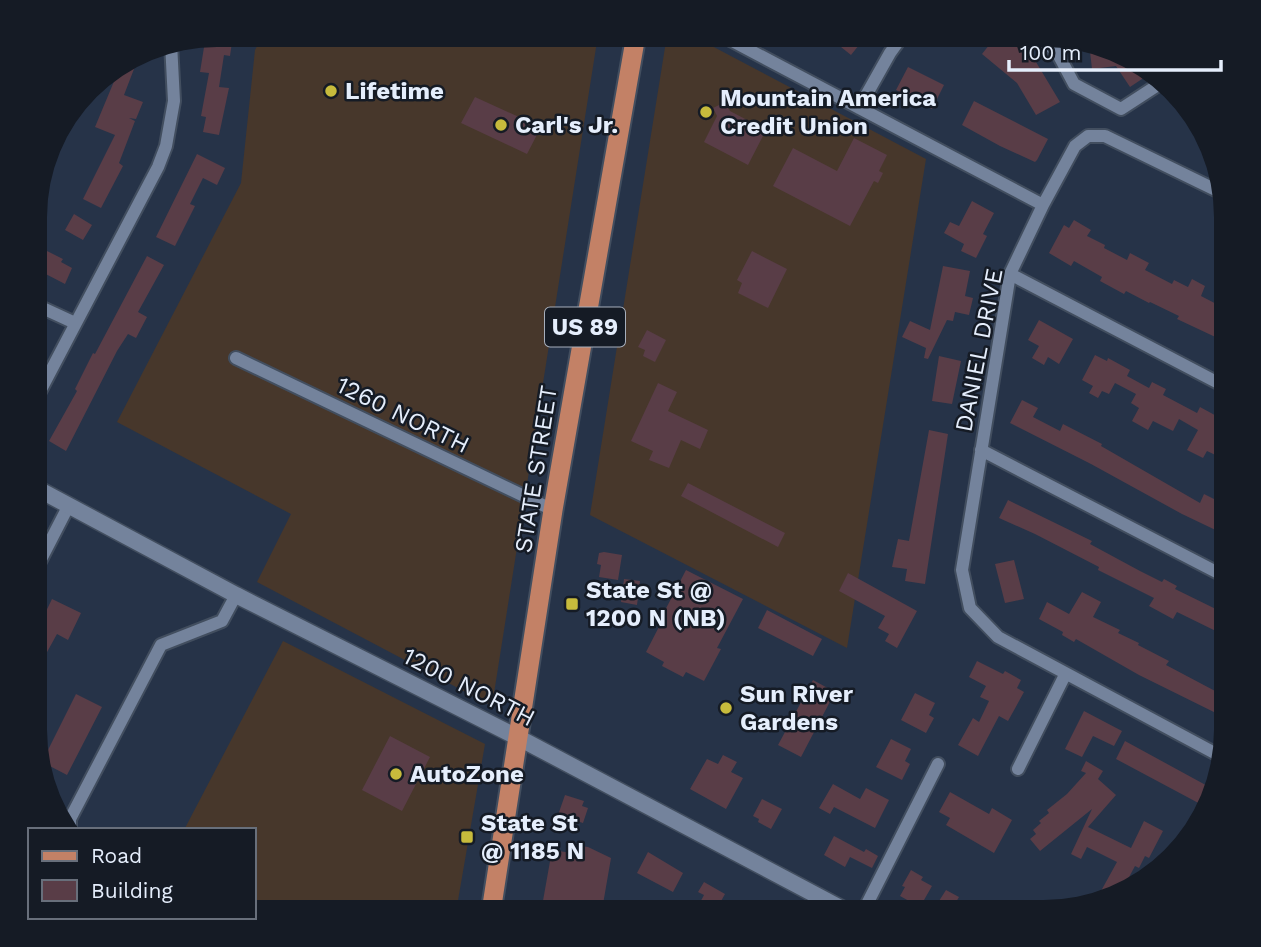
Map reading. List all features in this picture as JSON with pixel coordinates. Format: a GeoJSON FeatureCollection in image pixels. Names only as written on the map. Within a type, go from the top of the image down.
{"type":"FeatureCollection","features":[{"type":"Feature","properties":{"kind":"main road","name":"STATE STREET"},"geometry":{"type":"LineString","coordinates":[[493,899],[552,510],[634,47]]}},
{"type":"Feature","properties":{"kind":"street"},"geometry":{"type":"LineString","coordinates":[[745,48],[1043,205]]}},
{"type":"Feature","properties":{"kind":"street"},"geometry":{"type":"LineString","coordinates":[[859,108],[894,48]]}},
{"type":"Feature","properties":{"kind":"street"},"geometry":{"type":"LineString","coordinates":[[1052,48],[1074,84],[1121,109],[1153,88]]}},
{"type":"Feature","properties":{"kind":"street"},"geometry":{"type":"LineString","coordinates":[[47,377],[158,167],[166,146],[174,102],[172,54]]}},
{"type":"Feature","properties":{"kind":"street","name":"DANIEL DRIVE"},"geometry":{"type":"LineString","coordinates":[[1210,187],[1105,136],[1088,136],[1075,146],[1010,274],[962,569],[970,608],[998,638],[1212,751]]}},
{"type":"Feature","properties":{"kind":"street"},"geometry":{"type":"LineString","coordinates":[[1010,274],[1214,381]]}},
{"type":"Feature","properties":{"kind":"street"},"geometry":{"type":"LineString","coordinates":[[47,310],[75,323]]}},
{"type":"Feature","properties":{"kind":"street","name":"1260 NORTH"},"geometry":{"type":"LineString","coordinates":[[236,358],[552,510]]}},
{"type":"Feature","properties":{"kind":"street"},"geometry":{"type":"LineString","coordinates":[[981,450],[1213,570]]}},
{"type":"Feature","properties":{"kind":"street","name":"1200 NORTH"},"geometry":{"type":"LineString","coordinates":[[48,494],[236,595],[519,738],[825,900]]}},
{"type":"Feature","properties":{"kind":"street"},"geometry":{"type":"LineString","coordinates":[[48,546],[69,505]]}},
{"type":"Feature","properties":{"kind":"street"},"geometry":{"type":"LineString","coordinates":[[71,816],[161,645],[222,621],[236,595]]}},
{"type":"Feature","properties":{"kind":"street"},"geometry":{"type":"LineString","coordinates":[[1018,769],[1066,675]]}},
{"type":"Feature","properties":{"kind":"street"},"geometry":{"type":"LineString","coordinates":[[869,900],[938,764]]}},
{"type":"Feature","properties":{"kind":"shaded area"},"geometry":{"type":"Polygon","coordinates":[[[257,47],[596,47],[492,706],[257,582],[291,514],[117,422],[241,183],[257,47]]]}},
{"type":"Feature","properties":{"kind":"shaded area"},"geometry":{"type":"Polygon","coordinates":[[[665,48],[715,48],[926,159],[847,648],[590,515],[665,48]]]}},
{"type":"Feature","properties":{"kind":"shaded area"},"geometry":{"type":"Polygon","coordinates":[[[283,641],[485,744],[458,899],[256,899],[256,828],[185,828],[283,641]]]}},
{"type":"Feature","properties":{"kind":"building"},"geometry":{"type":"Polygon","coordinates":[[[231,47],[230,56],[224,55],[219,87],[229,88],[219,135],[203,132],[206,117],[201,116],[209,73],[200,72],[204,48],[231,47]]]}},
{"type":"Feature","properties":{"kind":"building"},"geometry":{"type":"Polygon","coordinates":[[[842,48],[857,48],[851,55],[842,48]]]}},
{"type":"Feature","properties":{"kind":"building"},"geometry":{"type":"Polygon","coordinates":[[[987,48],[1019,48],[1036,62],[1060,102],[1036,115],[1017,83],[982,54],[987,48]]]}},
{"type":"Feature","properties":{"kind":"building"},"geometry":{"type":"Polygon","coordinates":[[[1090,54],[1108,60],[1142,79],[1130,87],[1116,66],[1092,69],[1090,54]]]}},
{"type":"Feature","properties":{"kind":"building"},"geometry":{"type":"Polygon","coordinates":[[[908,67],[944,85],[932,109],[896,90],[908,67]]]}},
{"type":"Feature","properties":{"kind":"building"},"geometry":{"type":"Polygon","coordinates":[[[134,69],[124,95],[143,102],[136,119],[129,118],[135,121],[119,163],[123,166],[101,208],[83,199],[115,135],[95,127],[114,82],[134,69]]]}},
{"type":"Feature","properties":{"kind":"building","name":"Carl's Jr."},"geometry":{"type":"Polygon","coordinates":[[[475,97],[541,127],[527,154],[461,123],[475,97]]]}},
{"type":"Feature","properties":{"kind":"building"},"geometry":{"type":"Polygon","coordinates":[[[974,101],[1048,139],[1037,160],[1035,162],[1000,146],[962,125],[974,101]]]}},
{"type":"Feature","properties":{"kind":"building"},"geometry":{"type":"Polygon","coordinates":[[[725,102],[730,111],[766,130],[748,165],[704,142],[717,116],[713,108],[725,102]]]}},
{"type":"Feature","properties":{"kind":"building"},"geometry":{"type":"Polygon","coordinates":[[[854,138],[887,155],[879,171],[883,173],[878,183],[874,181],[850,226],[773,186],[793,148],[837,171],[854,138]]]}},
{"type":"Feature","properties":{"kind":"building"},"geometry":{"type":"Polygon","coordinates":[[[197,154],[225,168],[217,185],[203,178],[190,204],[195,206],[175,246],[156,237],[197,154]]]}},
{"type":"Feature","properties":{"kind":"building"},"geometry":{"type":"Polygon","coordinates":[[[972,201],[994,213],[983,234],[987,236],[976,258],[961,251],[964,244],[944,233],[950,222],[959,226],[972,201]]]}},
{"type":"Feature","properties":{"kind":"building"},"geometry":{"type":"Polygon","coordinates":[[[74,214],[92,225],[83,240],[65,230],[74,214]]]}},
{"type":"Feature","properties":{"kind":"building"},"geometry":{"type":"Polygon","coordinates":[[[1074,220],[1091,230],[1087,236],[1105,245],[1104,248],[1127,260],[1130,253],[1149,263],[1145,270],[1172,284],[1174,280],[1188,287],[1192,279],[1205,286],[1201,296],[1214,303],[1214,336],[1177,319],[1179,316],[1150,302],[1126,291],[1124,294],[1100,281],[1102,277],[1074,261],[1071,266],[1049,253],[1064,225],[1069,228],[1074,220]]]}},
{"type":"Feature","properties":{"kind":"building"},"geometry":{"type":"Polygon","coordinates":[[[47,251],[63,259],[61,262],[72,268],[65,284],[47,275],[47,251]]]}},
{"type":"Feature","properties":{"kind":"building"},"geometry":{"type":"Polygon","coordinates":[[[752,251],[787,269],[768,308],[738,293],[742,283],[737,280],[752,251]]]}},
{"type":"Feature","properties":{"kind":"building"},"geometry":{"type":"Polygon","coordinates":[[[147,256],[164,265],[138,312],[147,317],[136,338],[128,334],[117,351],[66,451],[49,441],[77,391],[75,389],[93,353],[95,354],[147,256]]]}},
{"type":"Feature","properties":{"kind":"building"},"geometry":{"type":"Polygon","coordinates":[[[943,266],[970,271],[965,296],[973,298],[969,315],[955,312],[953,321],[947,320],[928,359],[924,358],[926,348],[902,337],[910,321],[930,330],[943,266]]]}},
{"type":"Feature","properties":{"kind":"building"},"geometry":{"type":"Polygon","coordinates":[[[1039,320],[1073,339],[1059,364],[1048,357],[1044,365],[1032,358],[1039,346],[1028,340],[1039,320]]]}},
{"type":"Feature","properties":{"kind":"building"},"geometry":{"type":"Polygon","coordinates":[[[647,330],[666,340],[655,362],[643,356],[645,350],[638,347],[647,330]]]}},
{"type":"Feature","properties":{"kind":"building"},"geometry":{"type":"Polygon","coordinates":[[[1095,355],[1107,361],[1108,358],[1130,370],[1127,376],[1149,388],[1152,382],[1166,389],[1163,395],[1197,413],[1200,407],[1214,414],[1214,454],[1207,451],[1203,458],[1187,450],[1198,430],[1179,419],[1173,431],[1153,421],[1148,430],[1132,421],[1139,408],[1131,403],[1136,394],[1115,383],[1109,394],[1102,391],[1098,398],[1089,393],[1093,386],[1082,380],[1095,355]]]}},
{"type":"Feature","properties":{"kind":"building"},"geometry":{"type":"Polygon","coordinates":[[[939,356],[961,361],[952,404],[932,401],[939,356]]]}},
{"type":"Feature","properties":{"kind":"building"},"geometry":{"type":"Polygon","coordinates":[[[658,383],[677,392],[668,411],[708,430],[700,449],[681,440],[669,468],[649,460],[653,451],[631,441],[658,383]]]}},
{"type":"Feature","properties":{"kind":"building"},"geometry":{"type":"Polygon","coordinates":[[[1022,400],[1038,408],[1033,417],[1060,431],[1063,424],[1102,444],[1101,446],[1200,503],[1204,494],[1213,499],[1213,529],[1182,514],[1010,423],[1022,400]]]}},
{"type":"Feature","properties":{"kind":"building"},"geometry":{"type":"Polygon","coordinates":[[[929,430],[948,434],[925,584],[905,581],[907,569],[892,567],[898,539],[909,541],[929,430]]]}},
{"type":"Feature","properties":{"kind":"building"},"geometry":{"type":"Polygon","coordinates":[[[688,483],[785,533],[778,547],[681,496],[688,483]]]}},
{"type":"Feature","properties":{"kind":"building"},"geometry":{"type":"Polygon","coordinates":[[[1008,500],[1092,541],[1090,544],[1162,582],[1164,579],[1177,586],[1175,589],[1213,608],[1213,630],[1177,612],[1173,619],[1149,606],[1154,598],[1098,570],[1099,567],[999,518],[1008,500]]]}},
{"type":"Feature","properties":{"kind":"building"},"geometry":{"type":"Polygon","coordinates":[[[599,553],[622,555],[618,580],[599,577],[599,553]]]}},
{"type":"Feature","properties":{"kind":"building"},"geometry":{"type":"Polygon","coordinates":[[[1014,560],[1024,599],[1005,603],[995,564],[1014,560]]]}},
{"type":"Feature","properties":{"kind":"building"},"geometry":{"type":"Polygon","coordinates":[[[686,570],[743,599],[717,648],[721,649],[704,681],[686,672],[683,677],[662,666],[664,662],[646,652],[686,570]]]}},
{"type":"Feature","properties":{"kind":"building"},"geometry":{"type":"Polygon","coordinates":[[[848,573],[917,611],[897,648],[885,641],[889,634],[878,628],[885,616],[839,591],[848,573]]]}},
{"type":"Feature","properties":{"kind":"building"},"geometry":{"type":"Polygon","coordinates":[[[624,579],[640,581],[637,605],[621,602],[624,579]]]}},
{"type":"Feature","properties":{"kind":"building"},"geometry":{"type":"Polygon","coordinates":[[[1082,592],[1101,602],[1093,617],[1120,630],[1118,633],[1169,661],[1166,665],[1213,690],[1213,712],[1139,675],[1076,639],[1074,642],[1062,635],[1063,632],[1039,619],[1047,602],[1069,614],[1082,592]]]}},
{"type":"Feature","properties":{"kind":"building"},"geometry":{"type":"Polygon","coordinates":[[[52,599],[81,613],[68,640],[57,634],[48,651],[48,608],[52,599]]]}},
{"type":"Feature","properties":{"kind":"building"},"geometry":{"type":"Polygon","coordinates":[[[767,610],[822,639],[813,656],[758,628],[767,610]]]}},
{"type":"Feature","properties":{"kind":"building"},"geometry":{"type":"Polygon","coordinates":[[[977,661],[1021,680],[1017,688],[1024,692],[1008,721],[999,716],[978,756],[958,745],[973,718],[979,722],[989,701],[980,697],[986,686],[969,677],[977,661]]]}},
{"type":"Feature","properties":{"kind":"building"},"geometry":{"type":"Polygon","coordinates":[[[813,680],[835,692],[801,757],[778,745],[813,680]]]}},
{"type":"Feature","properties":{"kind":"building"},"geometry":{"type":"Polygon","coordinates":[[[915,693],[935,703],[929,715],[934,718],[926,733],[901,720],[915,693]]]}},
{"type":"Feature","properties":{"kind":"building"},"geometry":{"type":"Polygon","coordinates":[[[76,694],[102,707],[67,775],[52,767],[49,749],[76,694]]]}},
{"type":"Feature","properties":{"kind":"building"},"geometry":{"type":"Polygon","coordinates":[[[1084,711],[1122,731],[1114,746],[1093,736],[1082,757],[1065,749],[1084,711]]]}},
{"type":"Feature","properties":{"kind":"building","name":"AutoZone"},"geometry":{"type":"Polygon","coordinates":[[[390,736],[430,757],[402,811],[362,790],[390,736]]]}},
{"type":"Feature","properties":{"kind":"building"},"geometry":{"type":"Polygon","coordinates":[[[891,739],[911,749],[905,761],[910,764],[902,780],[876,767],[891,739]]]}},
{"type":"Feature","properties":{"kind":"building"},"geometry":{"type":"Polygon","coordinates":[[[1125,741],[1204,784],[1201,794],[1197,802],[1116,759],[1125,741]]]}},
{"type":"Feature","properties":{"kind":"building"},"geometry":{"type":"Polygon","coordinates":[[[723,755],[737,762],[731,772],[743,778],[726,809],[690,789],[707,759],[718,764],[723,755]]]}},
{"type":"Feature","properties":{"kind":"building"},"geometry":{"type":"Polygon","coordinates":[[[1086,761],[1103,771],[1098,779],[1116,795],[1088,827],[1131,848],[1144,821],[1163,831],[1149,858],[1145,856],[1139,868],[1135,866],[1130,876],[1102,889],[1117,862],[1087,847],[1081,859],[1071,854],[1092,809],[1040,851],[1030,839],[1036,834],[1033,830],[1041,823],[1039,821],[1049,813],[1047,810],[1067,794],[1086,773],[1081,771],[1086,761]]]}},
{"type":"Feature","properties":{"kind":"building"},"geometry":{"type":"Polygon","coordinates":[[[833,784],[860,799],[866,788],[889,800],[875,828],[834,807],[830,814],[819,808],[833,784]]]}},
{"type":"Feature","properties":{"kind":"building"},"geometry":{"type":"Polygon","coordinates":[[[950,792],[989,814],[992,808],[1012,820],[994,853],[946,825],[950,818],[939,812],[950,792]]]}},
{"type":"Feature","properties":{"kind":"building"},"geometry":{"type":"Polygon","coordinates":[[[565,795],[584,801],[582,806],[588,808],[583,823],[558,815],[565,795]]]}},
{"type":"Feature","properties":{"kind":"building"},"geometry":{"type":"Polygon","coordinates":[[[762,799],[782,809],[771,829],[753,816],[762,799]]]}},
{"type":"Feature","properties":{"kind":"building"},"geometry":{"type":"Polygon","coordinates":[[[834,836],[864,852],[866,849],[878,856],[872,868],[850,857],[845,867],[824,855],[834,836]]]}},
{"type":"Feature","properties":{"kind":"building"},"geometry":{"type":"Polygon","coordinates":[[[574,845],[588,847],[611,858],[604,899],[543,899],[552,850],[572,853],[574,845]]]}},
{"type":"Feature","properties":{"kind":"building"},"geometry":{"type":"Polygon","coordinates":[[[648,852],[683,873],[673,892],[637,873],[648,852]]]}},
{"type":"Feature","properties":{"kind":"building"},"geometry":{"type":"Polygon","coordinates":[[[911,870],[932,886],[924,900],[907,900],[900,896],[905,887],[902,886],[911,870]]]}},
{"type":"Feature","properties":{"kind":"building"},"geometry":{"type":"Polygon","coordinates":[[[704,882],[725,894],[722,900],[702,900],[704,895],[698,892],[704,882]]]}},
{"type":"Feature","properties":{"kind":"building"},"geometry":{"type":"Polygon","coordinates":[[[946,890],[959,897],[957,900],[940,900],[946,890]]]}},
{"type":"Feature","properties":{"kind":"place","name":"Lifetime"},"geometry":{"type":"Point","coordinates":[331,91]}},
{"type":"Feature","properties":{"kind":"place","name":"Mountain America Credit Union"},"geometry":{"type":"Point","coordinates":[706,112]}},
{"type":"Feature","properties":{"kind":"place","name":"Carl's Jr."},"geometry":{"type":"Point","coordinates":[501,125]}},
{"type":"Feature","properties":{"kind":"place","name":"State St @ 1200 N (NB)"},"geometry":{"type":"Point","coordinates":[572,604]}},
{"type":"Feature","properties":{"kind":"place","name":"Sun River Gardens"},"geometry":{"type":"Point","coordinates":[726,708]}},
{"type":"Feature","properties":{"kind":"place","name":"AutoZone"},"geometry":{"type":"Point","coordinates":[396,774]}},
{"type":"Feature","properties":{"kind":"place","name":"State St @ 1185 N"},"geometry":{"type":"Point","coordinates":[467,837]}}]}
